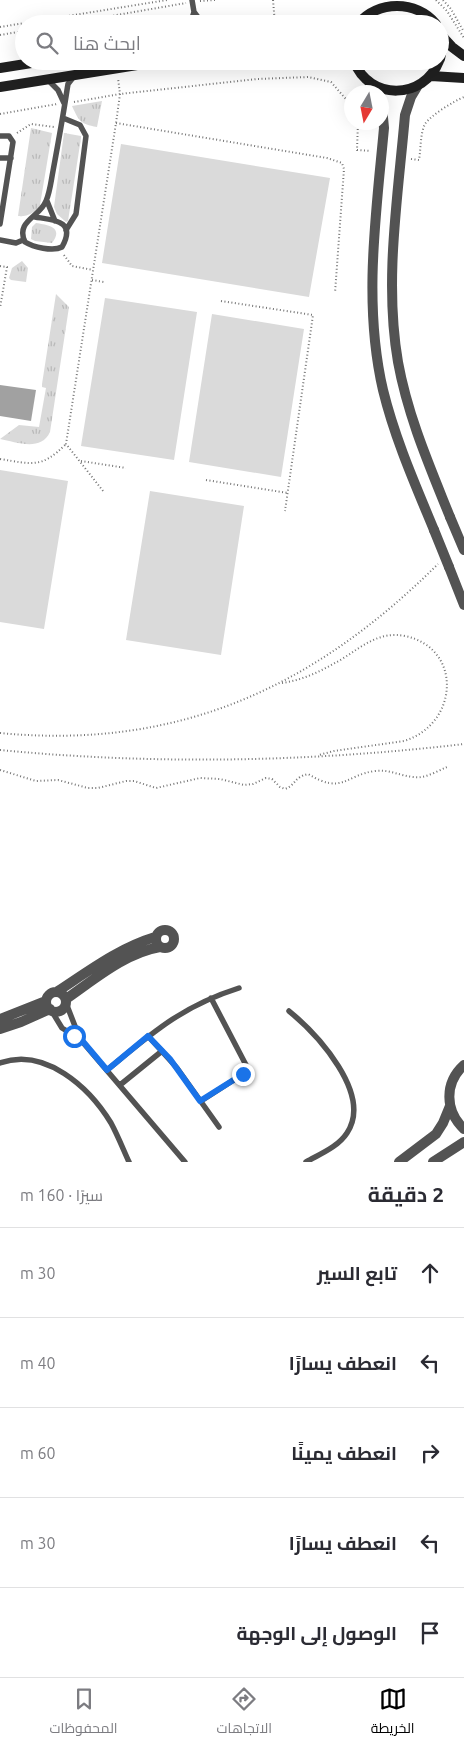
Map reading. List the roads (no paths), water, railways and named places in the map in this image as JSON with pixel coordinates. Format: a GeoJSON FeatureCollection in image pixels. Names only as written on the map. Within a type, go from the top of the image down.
{"type":"FeatureCollection","features":[{"type":"Feature","properties":{"kind":"main road"},"geometry":{"type":"LineString","coordinates":[[366,15],[374,7],[390,2],[398,2],[414,5],[429,15]]}},
{"type":"Feature","properties":{"kind":"main road"},"geometry":{"type":"LineString","coordinates":[[449,44],[464,56]]}},
{"type":"Feature","properties":{"kind":"main road"},"geometry":{"type":"LineString","coordinates":[[0,68],[15,66]]}},
{"type":"Feature","properties":{"kind":"main road"},"geometry":{"type":"LineString","coordinates":[[0,87],[109,70]]}},
{"type":"Feature","properties":{"kind":"main road"},"geometry":{"type":"LineString","coordinates":[[359,70],[375,86],[390,91],[405,91],[417,87],[431,76],[434,70]]}},
{"type":"Feature","properties":{"kind":"main road"},"geometry":{"type":"LineString","coordinates":[[431,76],[464,78]]}},
{"type":"Feature","properties":{"kind":"street"},"geometry":{"type":"LineString","coordinates":[[417,87],[405,115],[401,159],[392,274],[395,340],[403,384],[414,426],[464,550]]}},
{"type":"Feature","properties":{"kind":"street"},"geometry":{"type":"LineString","coordinates":[[383,130],[372,276],[375,344],[383,389],[395,432],[464,605]]}},
{"type":"Feature","properties":{"kind":"street"},"geometry":{"type":"LineString","coordinates":[[0,1019],[49,1007],[61,1011],[66,1001],[121,962],[158,942],[135,943],[117,952],[58,992],[49,995],[49,1007]]}},
{"type":"Feature","properties":{"kind":"street"},"geometry":{"type":"LineString","coordinates":[[58,992],[65,996],[66,1001]]}},
{"type":"Feature","properties":{"kind":"street"},"geometry":{"type":"LineString","coordinates":[[0,1030],[21,1022],[49,1007]]}},
{"type":"Feature","properties":{"kind":"street"},"geometry":{"type":"LineString","coordinates":[[464,1065],[452,1082],[449,1094],[450,1106],[455,1119],[464,1129]]}},
{"type":"Feature","properties":{"kind":"street"},"geometry":{"type":"LineString","coordinates":[[399,1162],[436,1134],[450,1106]]}},
{"type":"Feature","properties":{"kind":"street"},"geometry":{"type":"LineString","coordinates":[[433,1162],[464,1142]]}},
{"type":"Feature","properties":{"kind":"lane"},"geometry":{"type":"LineString","coordinates":[[192,1],[193,15]]}},
{"type":"Feature","properties":{"kind":"lane"},"geometry":{"type":"LineString","coordinates":[[23,240],[26,222],[35,217],[47,201],[68,84],[76,75]]}},
{"type":"Feature","properties":{"kind":"lane"},"geometry":{"type":"LineString","coordinates":[[48,80],[58,90],[64,103]]}},
{"type":"Feature","properties":{"kind":"lane"},"geometry":{"type":"LineString","coordinates":[[23,240],[30,245],[60,248],[64,243],[66,230],[76,214],[86,136],[80,125],[63,118]]}},
{"type":"Feature","properties":{"kind":"lane"},"geometry":{"type":"LineString","coordinates":[[0,136],[6,135],[11,137],[13,142],[11,158],[3,185],[0,224]]}},
{"type":"Feature","properties":{"kind":"lane"},"geometry":{"type":"LineString","coordinates":[[0,158],[11,158]]}},
{"type":"Feature","properties":{"kind":"lane"},"geometry":{"type":"LineString","coordinates":[[47,201],[55,221]]}},
{"type":"Feature","properties":{"kind":"lane"},"geometry":{"type":"LineString","coordinates":[[35,217],[63,224],[66,230]]}},
{"type":"Feature","properties":{"kind":"lane"},"geometry":{"type":"LineString","coordinates":[[0,240],[16,243],[23,240]]}},
{"type":"Feature","properties":{"kind":"lane"},"geometry":{"type":"LineString","coordinates":[[107,1070],[171,1018],[211,998],[239,988]]}},
{"type":"Feature","properties":{"kind":"lane"},"geometry":{"type":"LineString","coordinates":[[200,1101],[240,1075],[245,1071],[246,1065],[211,998]]}},
{"type":"Feature","properties":{"kind":"lane"},"geometry":{"type":"LineString","coordinates":[[66,1001],[80,1038],[185,1162]]}},
{"type":"Feature","properties":{"kind":"lane"},"geometry":{"type":"LineString","coordinates":[[49,1007],[62,1028],[80,1038]]}},
{"type":"Feature","properties":{"kind":"lane"},"geometry":{"type":"LineString","coordinates":[[288,1011],[310,1030],[328,1052],[351,1093],[354,1106],[353,1120],[343,1138],[333,1147],[306,1162]]}},
{"type":"Feature","properties":{"kind":"lane"},"geometry":{"type":"LineString","coordinates":[[148,1036],[162,1050],[219,1127]]}},
{"type":"Feature","properties":{"kind":"lane"},"geometry":{"type":"LineString","coordinates":[[120,1085],[162,1050]]}},
{"type":"Feature","properties":{"kind":"lane"},"geometry":{"type":"LineString","coordinates":[[0,1063],[18,1059],[34,1060],[49,1065],[70,1078],[88,1094],[104,1113],[129,1162]]}}]}
